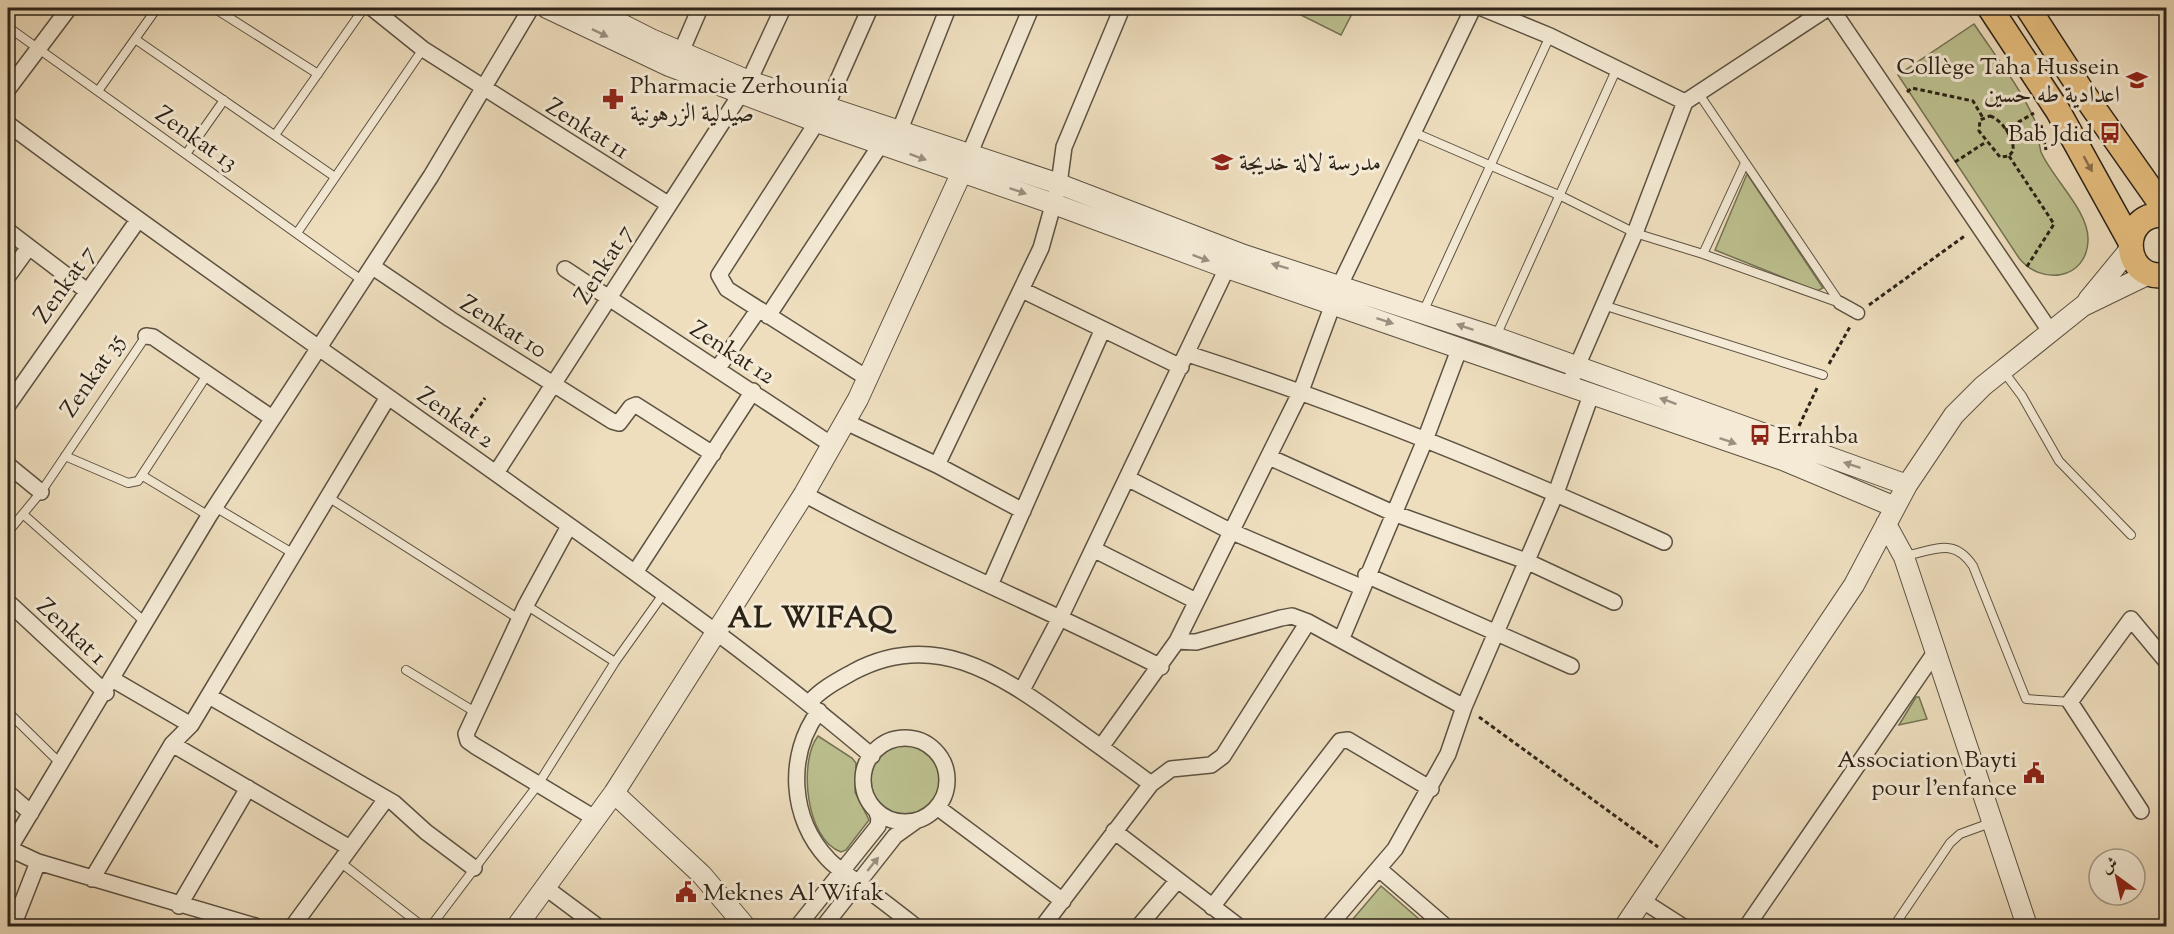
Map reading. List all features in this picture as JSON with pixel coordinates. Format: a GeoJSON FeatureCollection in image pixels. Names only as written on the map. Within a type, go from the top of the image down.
{"type":"FeatureCollection","features":[{"type":"Feature","properties":{"kind":"main road"},"geometry":{"type":"LineString","coordinates":[[1990,8],[2058,111],[2130,245],[2136,264],[2159,279]]}},
{"type":"Feature","properties":{"kind":"main road"},"geometry":{"type":"LineString","coordinates":[[2028,8],[2088,101],[2166,213],[2149,217],[2140,223],[2130,245]]}},
{"type":"Feature","properties":{"kind":"street"},"geometry":{"type":"LineString","coordinates":[[8,89],[69,8]]}},
{"type":"Feature","properties":{"kind":"street"},"geometry":{"type":"LineString","coordinates":[[372,8],[423,49],[485,88]]}},
{"type":"Feature","properties":{"kind":"street"},"geometry":{"type":"LineString","coordinates":[[255,927],[38,862],[8,848],[62,765],[212,512],[373,267],[485,88],[531,8]]}},
{"type":"Feature","properties":{"kind":"street"},"geometry":{"type":"LineString","coordinates":[[547,8],[669,66],[745,87],[821,115],[881,144],[1059,184],[1234,251],[1495,337],[1571,377],[1591,395],[1783,460],[1890,516],[1994,822],[2027,927]]}},
{"type":"Feature","properties":{"kind":"street"},"geometry":{"type":"LineString","coordinates":[[590,8],[681,52],[745,87]]}},
{"type":"Feature","properties":{"kind":"street"},"geometry":{"type":"LineString","coordinates":[[681,52],[700,8]]}},
{"type":"Feature","properties":{"kind":"street","name":"Zenkat 7"},"geometry":{"type":"LineString","coordinates":[[496,473],[745,87],[783,8]]}},
{"type":"Feature","properties":{"kind":"street"},"geometry":{"type":"LineString","coordinates":[[867,378],[727,289],[719,275],[821,115],[870,8]]}},
{"type":"Feature","properties":{"kind":"street"},"geometry":{"type":"LineString","coordinates":[[899,132],[948,8]]}},
{"type":"Feature","properties":{"kind":"street"},"geometry":{"type":"LineString","coordinates":[[517,927],[614,793],[804,494],[846,422],[966,164],[1031,8]]}},
{"type":"Feature","properties":{"kind":"street"},"geometry":{"type":"LineString","coordinates":[[937,465],[1041,248],[1059,184],[1064,147],[1122,8]]}},
{"type":"Feature","properties":{"kind":"street"},"geometry":{"type":"LineString","coordinates":[[1101,747],[1161,667],[1177,641],[1301,391],[1340,285],[1473,8]]}},
{"type":"Feature","properties":{"kind":"street"},"geometry":{"type":"LineString","coordinates":[[1482,8],[1550,36],[1685,102]]}},
{"type":"Feature","properties":{"kind":"street"},"geometry":{"type":"LineString","coordinates":[[1571,377],[1635,233],[1685,102],[1829,8],[2050,332]]}},
{"type":"Feature","properties":{"kind":"street","name":"Zenkat 11"},"geometry":{"type":"LineString","coordinates":[[485,88],[668,204]]}},
{"type":"Feature","properties":{"kind":"street"},"geometry":{"type":"LineString","coordinates":[[821,115],[899,132],[1054,204],[1332,304],[1460,347],[1571,377],[1790,444],[1907,486]]}},
{"type":"Feature","properties":{"kind":"street","name":"Zenkat 2"},"geometry":{"type":"LineString","coordinates":[[8,124],[138,220],[454,442],[569,526],[636,571],[814,707],[872,756]]}},
{"type":"Feature","properties":{"kind":"street"},"geometry":{"type":"LineString","coordinates":[[718,368],[763,313],[881,144]]}},
{"type":"Feature","properties":{"kind":"street","name":"Zenkat 7"},"geometry":{"type":"LineString","coordinates":[[8,405],[138,220]]}},
{"type":"Feature","properties":{"kind":"street"},"geometry":{"type":"LineString","coordinates":[[8,231],[87,291]]}},
{"type":"Feature","properties":{"kind":"street"},"geometry":{"type":"LineString","coordinates":[[1625,927],[1854,585],[1907,486],[1954,416],[2002,370],[2083,306],[2130,245]]}},
{"type":"Feature","properties":{"kind":"street"},"geometry":{"type":"LineString","coordinates":[[8,276],[29,246]]}},
{"type":"Feature","properties":{"kind":"street","name":"Zenkat 10"},"geometry":{"type":"LineString","coordinates":[[373,267],[612,421],[621,421],[634,405],[713,454]]}},
{"type":"Feature","properties":{"kind":"street"},"geometry":{"type":"LineString","coordinates":[[1022,690],[1061,616],[1227,268]]}},
{"type":"Feature","properties":{"kind":"street","name":"Zenkat 12"},"geometry":{"type":"LineString","coordinates":[[565,269],[753,391],[832,446]]}},
{"type":"Feature","properties":{"kind":"street"},"geometry":{"type":"LineString","coordinates":[[2083,306],[2159,279]]}},
{"type":"Feature","properties":{"kind":"street"},"geometry":{"type":"LineString","coordinates":[[1022,290],[1102,331],[1184,360],[1301,391],[1556,493],[1664,542]]}},
{"type":"Feature","properties":{"kind":"street"},"geometry":{"type":"LineString","coordinates":[[1840,303],[1858,313]]}},
{"type":"Feature","properties":{"kind":"street"},"geometry":{"type":"LineString","coordinates":[[990,585],[1102,331]]}},
{"type":"Feature","properties":{"kind":"street","name":"Zenkat 35"},"geometry":{"type":"LineString","coordinates":[[146,336],[153,337],[272,418]]}},
{"type":"Feature","properties":{"kind":"street"},"geometry":{"type":"LineString","coordinates":[[1341,640],[1425,440],[1460,347]]}},
{"type":"Feature","properties":{"kind":"street"},"geometry":{"type":"LineString","coordinates":[[636,571],[753,391]]}},
{"type":"Feature","properties":{"kind":"street"},"geometry":{"type":"LineString","coordinates":[[1329,927],[1395,849],[1431,789],[1448,754],[1464,707],[1556,493],[1591,395]]}},
{"type":"Feature","properties":{"kind":"street"},"geometry":{"type":"LineString","coordinates":[[92,879],[172,744],[191,725],[209,696],[388,397]]}},
{"type":"Feature","properties":{"kind":"street"},"geometry":{"type":"LineString","coordinates":[[846,422],[937,465],[1023,511]]}},
{"type":"Feature","properties":{"kind":"street"},"geometry":{"type":"LineString","coordinates":[[1269,457],[1393,513],[1526,561],[1614,602]]}},
{"type":"Feature","properties":{"kind":"street"},"geometry":{"type":"LineString","coordinates":[[8,465],[41,492]]}},
{"type":"Feature","properties":{"kind":"street"},"geometry":{"type":"LineString","coordinates":[[1127,478],[1230,531],[1496,633],[1570,666]]}},
{"type":"Feature","properties":{"kind":"street"},"geometry":{"type":"LineString","coordinates":[[804,494],[878,534],[1061,616],[1161,667]]}},
{"type":"Feature","properties":{"kind":"street"},"geometry":{"type":"LineString","coordinates":[[569,526],[522,612],[466,734],[468,741],[537,786],[596,819]]}},
{"type":"Feature","properties":{"kind":"street"},"geometry":{"type":"LineString","coordinates":[[1093,549],[1196,601]]}},
{"type":"Feature","properties":{"kind":"street","name":"Zenkat 1"},"geometry":{"type":"LineString","coordinates":[[8,602],[109,686],[191,725]]}},
{"type":"Feature","properties":{"kind":"street"},"geometry":{"type":"LineString","coordinates":[[1177,641],[1196,642],[1292,616],[1308,622],[1464,707]]}},
{"type":"Feature","properties":{"kind":"street"},"geometry":{"type":"LineString","coordinates":[[2141,811],[2070,702],[2131,619],[2166,661]]}},
{"type":"Feature","properties":{"kind":"street"},"geometry":{"type":"LineString","coordinates":[[1043,927],[1151,784],[1171,770],[1211,765],[1223,756],[1308,622]]}},
{"type":"Feature","properties":{"kind":"street"},"geometry":{"type":"LineString","coordinates":[[1747,927],[1936,651]]}},
{"type":"Feature","properties":{"kind":"street"},"geometry":{"type":"LineString","coordinates":[[915,927],[842,871],[817,846],[808,831],[798,798],[796,780],[801,746],[814,707],[831,684],[863,667],[908,655],[955,658],[978,665],[1022,690],[1151,784]]}},
{"type":"Feature","properties":{"kind":"street"},"geometry":{"type":"LineString","coordinates":[[209,696],[386,799],[474,868]]}},
{"type":"Feature","properties":{"kind":"street"},"geometry":{"type":"LineString","coordinates":[[798,927],[878,826],[879,818],[869,801],[863,778],[872,756],[881,746],[906,738],[930,746],[945,768],[947,780],[945,793],[937,807],[895,836],[824,927]]}},
{"type":"Feature","properties":{"kind":"street"},"geometry":{"type":"LineString","coordinates":[[1212,907],[1340,741],[1348,740],[1431,789]]}},
{"type":"Feature","properties":{"kind":"street"},"geometry":{"type":"LineString","coordinates":[[172,744],[350,848]]}},
{"type":"Feature","properties":{"kind":"street"},"geometry":{"type":"LineString","coordinates":[[179,906],[248,788]]}},
{"type":"Feature","properties":{"kind":"street"},"geometry":{"type":"LineString","coordinates":[[8,793],[31,813]]}},
{"type":"Feature","properties":{"kind":"street"},"geometry":{"type":"LineString","coordinates":[[614,793],[702,875],[745,927]]}},
{"type":"Feature","properties":{"kind":"street"},"geometry":{"type":"LineString","coordinates":[[293,927],[386,799]]}},
{"type":"Feature","properties":{"kind":"street"},"geometry":{"type":"LineString","coordinates":[[937,807],[1063,901]]}},
{"type":"Feature","properties":{"kind":"street"},"geometry":{"type":"LineString","coordinates":[[876,810],[895,821],[917,820]]}},
{"type":"Feature","properties":{"kind":"street"},"geometry":{"type":"LineString","coordinates":[[1114,831],[1234,925]]}},
{"type":"Feature","properties":{"kind":"street"},"geometry":{"type":"LineString","coordinates":[[15,926],[38,862]]}},
{"type":"Feature","properties":{"kind":"street"},"geometry":{"type":"LineString","coordinates":[[1379,869],[1445,927]]}},
{"type":"Feature","properties":{"kind":"street"},"geometry":{"type":"LineString","coordinates":[[1139,927],[1177,881]]}},
{"type":"Feature","properties":{"kind":"street"},"geometry":{"type":"LineString","coordinates":[[546,888],[597,927]]}},
{"type":"Feature","properties":{"kind":"street"},"geometry":{"type":"LineString","coordinates":[[1643,901],[1682,927]]}},
{"type":"Feature","properties":{"kind":"lane"},"geometry":{"type":"LineString","coordinates":[[98,91],[157,8]]}},
{"type":"Feature","properties":{"kind":"lane"},"geometry":{"type":"LineString","coordinates":[[214,8],[318,74]]}},
{"type":"Feature","properties":{"kind":"lane"},"geometry":{"type":"LineString","coordinates":[[275,135],[364,8]]}},
{"type":"Feature","properties":{"kind":"lane","name":"Zenkat 13"},"geometry":{"type":"LineString","coordinates":[[8,27],[363,281]]}},
{"type":"Feature","properties":{"kind":"lane"},"geometry":{"type":"LineString","coordinates":[[1423,312],[1550,36]]}},
{"type":"Feature","properties":{"kind":"lane"},"geometry":{"type":"LineString","coordinates":[[135,39],[335,177]]}},
{"type":"Feature","properties":{"kind":"lane"},"geometry":{"type":"LineString","coordinates":[[297,233],[423,49]]}},
{"type":"Feature","properties":{"kind":"lane"},"geometry":{"type":"LineString","coordinates":[[1495,337],[1561,196],[1617,68]]}},
{"type":"Feature","properties":{"kind":"lane"},"geometry":{"type":"LineString","coordinates":[[1699,94],[1840,303]]}},
{"type":"Feature","properties":{"kind":"lane"},"geometry":{"type":"LineString","coordinates":[[186,154],[224,100]]}},
{"type":"Feature","properties":{"kind":"lane"},"geometry":{"type":"LineString","coordinates":[[1413,132],[1561,196],[1635,233],[1703,254],[1840,303]]}},
{"type":"Feature","properties":{"kind":"lane"},"geometry":{"type":"LineString","coordinates":[[1703,254],[1745,163]]}},
{"type":"Feature","properties":{"kind":"lane"},"geometry":{"type":"LineString","coordinates":[[1603,305],[1823,375]]}},
{"type":"Feature","properties":{"kind":"lane","name":"Zenkat 35"},"geometry":{"type":"LineString","coordinates":[[8,532],[41,492],[146,336]]}},
{"type":"Feature","properties":{"kind":"lane"},"geometry":{"type":"LineString","coordinates":[[2002,370],[2022,396],[2059,461],[2131,535]]}},
{"type":"Feature","properties":{"kind":"lane"},"geometry":{"type":"LineString","coordinates":[[65,456],[132,483],[143,476],[207,375]]}},
{"type":"Feature","properties":{"kind":"lane"},"geometry":{"type":"LineString","coordinates":[[143,476],[294,554]]}},
{"type":"Feature","properties":{"kind":"lane"},"geometry":{"type":"LineString","coordinates":[[328,497],[522,612],[615,662]]}},
{"type":"Feature","properties":{"kind":"lane"},"geometry":{"type":"LineString","coordinates":[[24,515],[145,622]]}},
{"type":"Feature","properties":{"kind":"lane"},"geometry":{"type":"LineString","coordinates":[[1904,557],[1948,547],[1965,554],[1973,566],[2026,699],[2070,702]]}},
{"type":"Feature","properties":{"kind":"lane"},"geometry":{"type":"LineString","coordinates":[[431,927],[537,786],[615,662],[664,593]]}},
{"type":"Feature","properties":{"kind":"lane"},"geometry":{"type":"LineString","coordinates":[[406,670],[475,712]]}},
{"type":"Feature","properties":{"kind":"lane"},"geometry":{"type":"LineString","coordinates":[[8,712],[62,765]]}},
{"type":"Feature","properties":{"kind":"lane"},"geometry":{"type":"LineString","coordinates":[[1894,927],[1950,843],[1960,834],[1994,822]]}},
{"type":"Feature","properties":{"kind":"lane"},"geometry":{"type":"LineString","coordinates":[[340,862],[422,927]]}},
{"type":"Feature","properties":{"kind":"path"},"geometry":{"type":"LineString","coordinates":[[1894,101],[1912,88],[1973,101],[1983,118]]}},
{"type":"Feature","properties":{"kind":"path"},"geometry":{"type":"LineString","coordinates":[[2005,130],[2031,114],[2039,117],[2046,150]]}},
{"type":"Feature","properties":{"kind":"path"},"geometry":{"type":"LineString","coordinates":[[1993,116],[2005,130],[2014,144],[2009,156],[1997,156],[1986,142],[1978,127],[1983,118],[1993,116]]}},
{"type":"Feature","properties":{"kind":"path"},"geometry":{"type":"LineString","coordinates":[[1941,171],[1986,142]]}},
{"type":"Feature","properties":{"kind":"path"},"geometry":{"type":"LineString","coordinates":[[2009,156],[2054,224],[2026,267],[2013,277]]}},
{"type":"Feature","properties":{"kind":"path"},"geometry":{"type":"LineString","coordinates":[[1790,444],[1823,375],[1858,313],[1979,226]]}},
{"type":"Feature","properties":{"kind":"path"},"geometry":{"type":"LineString","coordinates":[[454,442],[484,398]]}},
{"type":"Feature","properties":{"kind":"path"},"geometry":{"type":"LineString","coordinates":[[1464,707],[1672,856]]}},
{"type":"Feature","properties":{"kind":"green space"},"geometry":{"type":"Polygon","coordinates":[[[1287,8],[1355,8],[1341,35],[1287,8]]]}},
{"type":"Feature","properties":{"kind":"green space"},"geometry":{"type":"Polygon","coordinates":[[[1974,24],[2022,96],[2036,125],[2041,152],[2046,162],[2083,218],[2088,240],[2086,253],[2080,264],[2072,271],[2050,275],[2039,273],[2019,258],[1898,75],[1974,24]]]}},
{"type":"Feature","properties":{"kind":"green space"},"geometry":{"type":"Polygon","coordinates":[[[1747,174],[1823,288],[1817,291],[1715,250],[1747,174]]]}},
{"type":"Feature","properties":{"kind":"green space"},"geometry":{"type":"Polygon","coordinates":[[[1916,697],[1919,697],[1927,719],[1899,725],[1916,697]]]}},
{"type":"Feature","properties":{"kind":"green space"},"geometry":{"type":"Polygon","coordinates":[[[818,736],[856,763],[855,792],[869,820],[846,850],[841,852],[829,845],[820,832],[813,817],[809,799],[808,763],[818,736]]]}},
{"type":"Feature","properties":{"kind":"green space"},"geometry":{"type":"Polygon","coordinates":[[[906,745],[919,748],[931,755],[938,767],[941,780],[938,793],[931,805],[919,812],[906,815],[893,812],[881,805],[874,793],[871,780],[874,767],[881,755],[893,748],[906,745]]]}},
{"type":"Feature","properties":{"kind":"green space"},"geometry":{"type":"Polygon","coordinates":[[[1381,886],[1427,926],[1347,926],[1381,886]]]}},
{"type":"Feature","properties":{"kind":"place","name":"Collège Taha Hussein اعدادية طه حسين"},"geometry":{"type":"Point","coordinates":[2137,80]}},
{"type":"Feature","properties":{"kind":"place","name":"Pharmacie Zerhounia صيدلية الزرهونية"},"geometry":{"type":"Point","coordinates":[613,99]}},
{"type":"Feature","properties":{"kind":"place","name":"Bab Jdid"},"geometry":{"type":"Point","coordinates":[2110,133]}},
{"type":"Feature","properties":{"kind":"place","name":"مدرسة لالة خديجة"},"geometry":{"type":"Point","coordinates":[1222,162]}},
{"type":"Feature","properties":{"kind":"place","name":"Errahba"},"geometry":{"type":"Point","coordinates":[1760,435]}},
{"type":"Feature","properties":{"kind":"place","name":"Association Bayti pour l'enfance"},"geometry":{"type":"Point","coordinates":[2034,773]}},
{"type":"Feature","properties":{"kind":"place","name":"Meknes Al Wifak"},"geometry":{"type":"Point","coordinates":[686,892]}},
{"type":"Feature","properties":{"kind":"district","name":"AL WIFAQ"},"geometry":{"type":"Point","coordinates":[811,617]}}]}
